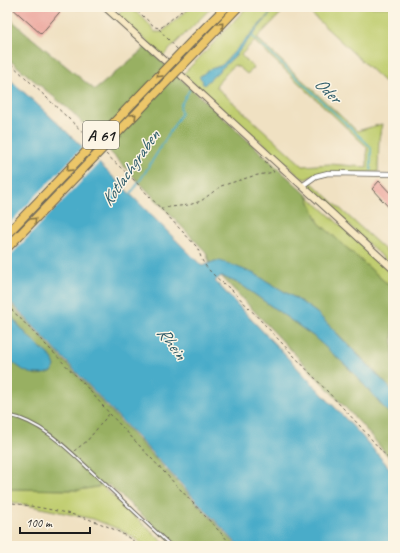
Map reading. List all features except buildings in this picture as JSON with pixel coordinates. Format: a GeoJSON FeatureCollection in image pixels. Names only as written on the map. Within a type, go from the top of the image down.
{"type":"FeatureCollection","features":[{"type":"Feature","properties":{"kind":"highway","name":"A 61"},"geometry":{"type":"LineString","coordinates":[[7,234],[171,62],[226,7]]}},
{"type":"Feature","properties":{"kind":"highway","name":"A 61"},"geometry":{"type":"LineString","coordinates":[[7,248],[238,7]]}},
{"type":"Feature","properties":{"kind":"street"},"geometry":{"type":"LineString","coordinates":[[105,7],[393,270]]}},
{"type":"Feature","properties":{"kind":"street"},"geometry":{"type":"LineString","coordinates":[[302,186],[316,176],[328,173],[393,174]]}},
{"type":"Feature","properties":{"kind":"lane"},"geometry":{"type":"LineString","coordinates":[[7,415],[29,423],[44,431],[71,453],[171,546]]}},
{"type":"Feature","properties":{"kind":"path"},"geometry":{"type":"LineString","coordinates":[[114,15],[123,7]]}},
{"type":"Feature","properties":{"kind":"path"},"geometry":{"type":"LineString","coordinates":[[133,7],[154,27],[159,28],[178,50]]}},
{"type":"Feature","properties":{"kind":"path"},"geometry":{"type":"LineString","coordinates":[[159,28],[186,7]]}},
{"type":"Feature","properties":{"kind":"path"},"geometry":{"type":"LineString","coordinates":[[7,60],[91,140]]}},
{"type":"Feature","properties":{"kind":"path"},"geometry":{"type":"LineString","coordinates":[[102,150],[134,180],[196,246],[200,251],[203,261],[217,278],[233,291],[354,420],[393,464]]}},
{"type":"Feature","properties":{"kind":"path"},"geometry":{"type":"LineString","coordinates":[[160,208],[189,205],[201,201],[221,186],[253,176],[274,172]]}},
{"type":"Feature","properties":{"kind":"path"},"geometry":{"type":"LineString","coordinates":[[7,305],[84,384],[233,546]]}},
{"type":"Feature","properties":{"kind":"path"},"geometry":{"type":"LineString","coordinates":[[71,453],[87,441],[110,414]]}},
{"type":"Feature","properties":{"kind":"path"},"geometry":{"type":"LineString","coordinates":[[7,502],[96,522],[117,530],[140,546]]}},
{"type":"Feature","properties":{"kind":"green space"},"geometry":{"type":"Polygon","coordinates":[[[191,7],[212,7],[163,56],[119,16],[119,13],[124,8],[129,9],[138,13],[155,32],[162,32],[191,7]]]}},
{"type":"Feature","properties":{"kind":"green space"},"geometry":{"type":"Polygon","coordinates":[[[247,7],[287,7],[257,38],[357,131],[382,124],[379,139],[378,172],[312,176],[306,179],[302,178],[183,74],[247,7]],[[254,41],[241,55],[254,68],[247,74],[234,65],[217,84],[216,87],[303,166],[330,164],[367,167],[367,147],[254,41]]]}},
{"type":"Feature","properties":{"kind":"green space"},"geometry":{"type":"Polygon","coordinates":[[[304,7],[393,7],[392,89],[304,7]]]}},
{"type":"Feature","properties":{"kind":"green space"},"geometry":{"type":"Polygon","coordinates":[[[7,16],[95,90],[146,47],[307,195],[319,223],[393,289],[393,392],[368,364],[317,313],[300,301],[255,274],[215,261],[210,264],[206,252],[72,112],[7,58],[7,16]]]}},
{"type":"Feature","properties":{"kind":"green space"},"geometry":{"type":"Polygon","coordinates":[[[310,181],[393,257],[393,267],[309,188],[310,181]]]}},
{"type":"Feature","properties":{"kind":"green space"},"geometry":{"type":"Polygon","coordinates":[[[307,195],[393,273],[393,289],[319,223],[307,195]]]}},
{"type":"Feature","properties":{"kind":"green space"},"geometry":{"type":"Polygon","coordinates":[[[221,276],[240,284],[313,336],[335,355],[367,387],[393,418],[393,462],[361,424],[221,276]]]}},
{"type":"Feature","properties":{"kind":"green space"},"geometry":{"type":"Polygon","coordinates":[[[7,300],[237,546],[176,546],[109,485],[79,490],[7,489],[7,357],[15,364],[37,375],[52,372],[29,337],[7,312],[7,300]]]}},
{"type":"Feature","properties":{"kind":"green space"},"geometry":{"type":"Polygon","coordinates":[[[102,486],[167,546],[144,546],[121,530],[93,519],[7,501],[7,489],[79,490],[102,486]]]}},
{"type":"Feature","properties":{"kind":"water"},"geometry":{"type":"Polygon","coordinates":[[[276,7],[235,56],[204,85],[202,83],[203,81],[199,77],[208,70],[222,65],[276,7]]]}},
{"type":"Feature","properties":{"kind":"water","name":"Rhein"},"geometry":{"type":"Polygon","coordinates":[[[7,77],[82,146],[202,266],[215,261],[232,265],[255,274],[300,301],[317,313],[391,389],[393,392],[393,418],[351,370],[313,336],[240,284],[221,276],[215,281],[360,434],[393,472],[393,546],[239,546],[7,298],[7,77]]]}},
{"type":"Feature","properties":{"kind":"water"},"geometry":{"type":"Polygon","coordinates":[[[7,312],[29,337],[52,358],[55,366],[52,372],[32,374],[22,369],[7,357],[7,312]]]}},
{"type":"Feature","properties":{"kind":"pier"},"geometry":{"type":"Polygon","coordinates":[[[84,146],[100,162],[7,259],[7,226],[84,146]]]}},
{"type":"Feature","properties":{"kind":"waterway","name":"Oder"},"geometry":{"type":"LineString","coordinates":[[252,36],[371,147],[371,170]]}},
{"type":"Feature","properties":{"kind":"waterway","name":"Kotlachgraben"},"geometry":{"type":"LineString","coordinates":[[129,196],[181,114],[180,106],[190,89]]}}]}
